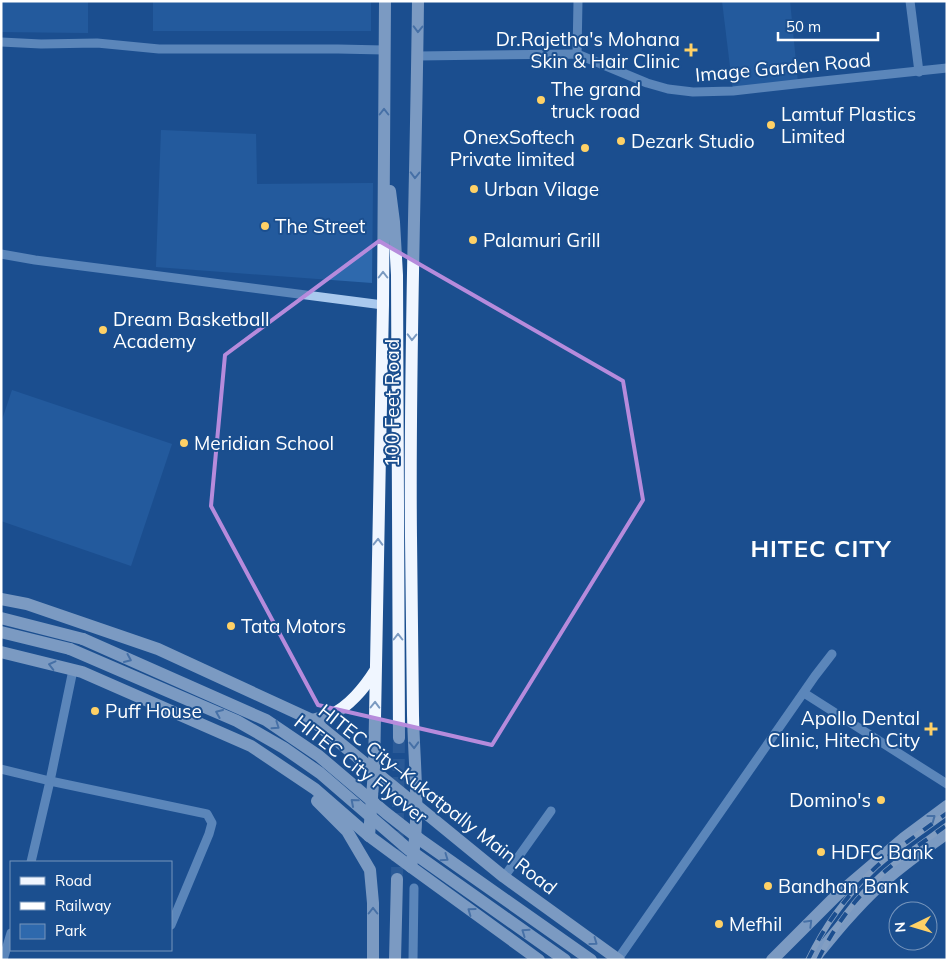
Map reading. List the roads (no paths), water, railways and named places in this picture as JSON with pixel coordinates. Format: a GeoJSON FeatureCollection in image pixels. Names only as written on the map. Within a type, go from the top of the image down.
{"type":"FeatureCollection","features":[{"type":"Feature","properties":{"kind":"main road","name":"100 Feet Road"},"geometry":{"type":"LineString","coordinates":[[369,836],[374,771],[383,305],[385,1]]}},
{"type":"Feature","properties":{"kind":"main road","name":"100 Feet Road"},"geometry":{"type":"LineString","coordinates":[[411,867],[416,805],[410,454],[418,1]]}},
{"type":"Feature","properties":{"kind":"main road"},"geometry":{"type":"LineString","coordinates":[[384,138],[394,222],[397,275],[399,738]]}},
{"type":"Feature","properties":{"kind":"main road","name":"HITEC City–Kukatpally Main Road"},"geometry":{"type":"LineString","coordinates":[[1,599],[27,604],[158,649],[312,720],[504,877],[619,960]]}},
{"type":"Feature","properties":{"kind":"main road","name":"HITEC City Flyover"},"geometry":{"type":"LineString","coordinates":[[1,618],[84,639],[266,720],[319,756],[422,842],[591,960]]}},
{"type":"Feature","properties":{"kind":"main road","name":"HITEC City Flyover"},"geometry":{"type":"LineString","coordinates":[[1,632],[70,650],[237,721],[284,748],[320,773],[408,849],[565,960]]}},
{"type":"Feature","properties":{"kind":"main road"},"geometry":{"type":"LineString","coordinates":[[1,652],[82,672],[251,746],[299,777],[369,836],[539,960]]}},
{"type":"Feature","properties":{"kind":"main road"},"geometry":{"type":"LineString","coordinates":[[312,720],[332,714],[347,703],[367,684],[376,669]]}},
{"type":"Feature","properties":{"kind":"main road"},"geometry":{"type":"LineString","coordinates":[[299,777],[304,788],[347,830],[370,870],[374,903],[373,960]]}},
{"type":"Feature","properties":{"kind":"main road"},"geometry":{"type":"LineString","coordinates":[[772,959],[843,889],[904,838],[947,806]]}},
{"type":"Feature","properties":{"kind":"main road"},"geometry":{"type":"LineString","coordinates":[[813,960],[864,900],[903,865],[947,833]]}},
{"type":"Feature","properties":{"kind":"main road"},"geometry":{"type":"LineString","coordinates":[[395,960],[397,879]]}},
{"type":"Feature","properties":{"kind":"street"},"geometry":{"type":"LineString","coordinates":[[577,54],[578,1]]}},
{"type":"Feature","properties":{"kind":"street"},"geometry":{"type":"LineString","coordinates":[[910,1],[919,72]]}},
{"type":"Feature","properties":{"kind":"street"},"geometry":{"type":"LineString","coordinates":[[1,42],[40,44],[97,43],[159,49],[384,50]]}},
{"type":"Feature","properties":{"kind":"street","name":"Image Garden Road"},"geometry":{"type":"LineString","coordinates":[[418,56],[577,54],[647,83],[668,89],[693,92],[733,91],[947,68]]}},
{"type":"Feature","properties":{"kind":"street"},"geometry":{"type":"LineString","coordinates":[[1,254],[383,305]]}},
{"type":"Feature","properties":{"kind":"street"},"geometry":{"type":"LineString","coordinates":[[619,960],[832,654]]}},
{"type":"Feature","properties":{"kind":"street"},"geometry":{"type":"LineString","coordinates":[[31,861],[72,670]]}},
{"type":"Feature","properties":{"kind":"street"},"geometry":{"type":"LineString","coordinates":[[804,693],[947,784]]}},
{"type":"Feature","properties":{"kind":"street"},"geometry":{"type":"LineString","coordinates":[[1,769],[207,814],[212,824],[209,834],[172,923]]}},
{"type":"Feature","properties":{"kind":"street"},"geometry":{"type":"LineString","coordinates":[[504,877],[551,811]]}},
{"type":"Feature","properties":{"kind":"street"},"geometry":{"type":"LineString","coordinates":[[413,960],[414,888]]}},
{"type":"Feature","properties":{"kind":"street"},"geometry":{"type":"LineString","coordinates":[[3,960],[10,936]]}},
{"type":"Feature","properties":{"kind":"tunnel"},"geometry":{"type":"LineString","coordinates":[[397,879],[399,738]]}},
{"type":"Feature","properties":{"kind":"railway"},"geometry":{"type":"LineString","coordinates":[[808,960],[830,922],[866,877],[893,853],[947,813]]}},
{"type":"Feature","properties":{"kind":"railway"},"geometry":{"type":"LineString","coordinates":[[818,960],[838,925],[863,893],[898,861],[947,825]]}},
{"type":"Feature","properties":{"kind":"place","name":"Dr.Rajetha's Mohana Skin & Hair Clinic"},"geometry":{"type":"Point","coordinates":[691,50]}},
{"type":"Feature","properties":{"kind":"place","name":"The grand truck road"},"geometry":{"type":"Point","coordinates":[541,100]}},
{"type":"Feature","properties":{"kind":"place","name":"Lamtuf Plastics Limited"},"geometry":{"type":"Point","coordinates":[771,125]}},
{"type":"Feature","properties":{"kind":"place","name":"Dezark Studio"},"geometry":{"type":"Point","coordinates":[621,141]}},
{"type":"Feature","properties":{"kind":"place","name":"OnexSoftech Private limited"},"geometry":{"type":"Point","coordinates":[585,148]}},
{"type":"Feature","properties":{"kind":"place","name":"Urban Vilage"},"geometry":{"type":"Point","coordinates":[474,189]}},
{"type":"Feature","properties":{"kind":"place","name":"The Street"},"geometry":{"type":"Point","coordinates":[265,226]}},
{"type":"Feature","properties":{"kind":"place","name":"Palamuri Grill"},"geometry":{"type":"Point","coordinates":[473,240]}},
{"type":"Feature","properties":{"kind":"place","name":"Dream Basketball Academy"},"geometry":{"type":"Point","coordinates":[103,330]}},
{"type":"Feature","properties":{"kind":"place","name":"Meridian School"},"geometry":{"type":"Point","coordinates":[184,443]}},
{"type":"Feature","properties":{"kind":"place","name":"Tata Motors"},"geometry":{"type":"Point","coordinates":[231,626]}},
{"type":"Feature","properties":{"kind":"place","name":"Puff House"},"geometry":{"type":"Point","coordinates":[95,711]}},
{"type":"Feature","properties":{"kind":"place","name":"Apollo Dental Clinic, Hitech City"},"geometry":{"type":"Point","coordinates":[931,729]}},
{"type":"Feature","properties":{"kind":"place","name":"Domino's"},"geometry":{"type":"Point","coordinates":[881,800]}},
{"type":"Feature","properties":{"kind":"place","name":"HDFC Bank"},"geometry":{"type":"Point","coordinates":[821,852]}},
{"type":"Feature","properties":{"kind":"place","name":"Bandhan Bank"},"geometry":{"type":"Point","coordinates":[768,886]}},
{"type":"Feature","properties":{"kind":"place","name":"Mefhil"},"geometry":{"type":"Point","coordinates":[719,924]}},
{"type":"Feature","properties":{"kind":"district","name":"HITEC CITY"},"geometry":{"type":"Point","coordinates":[821,548]}}]}
